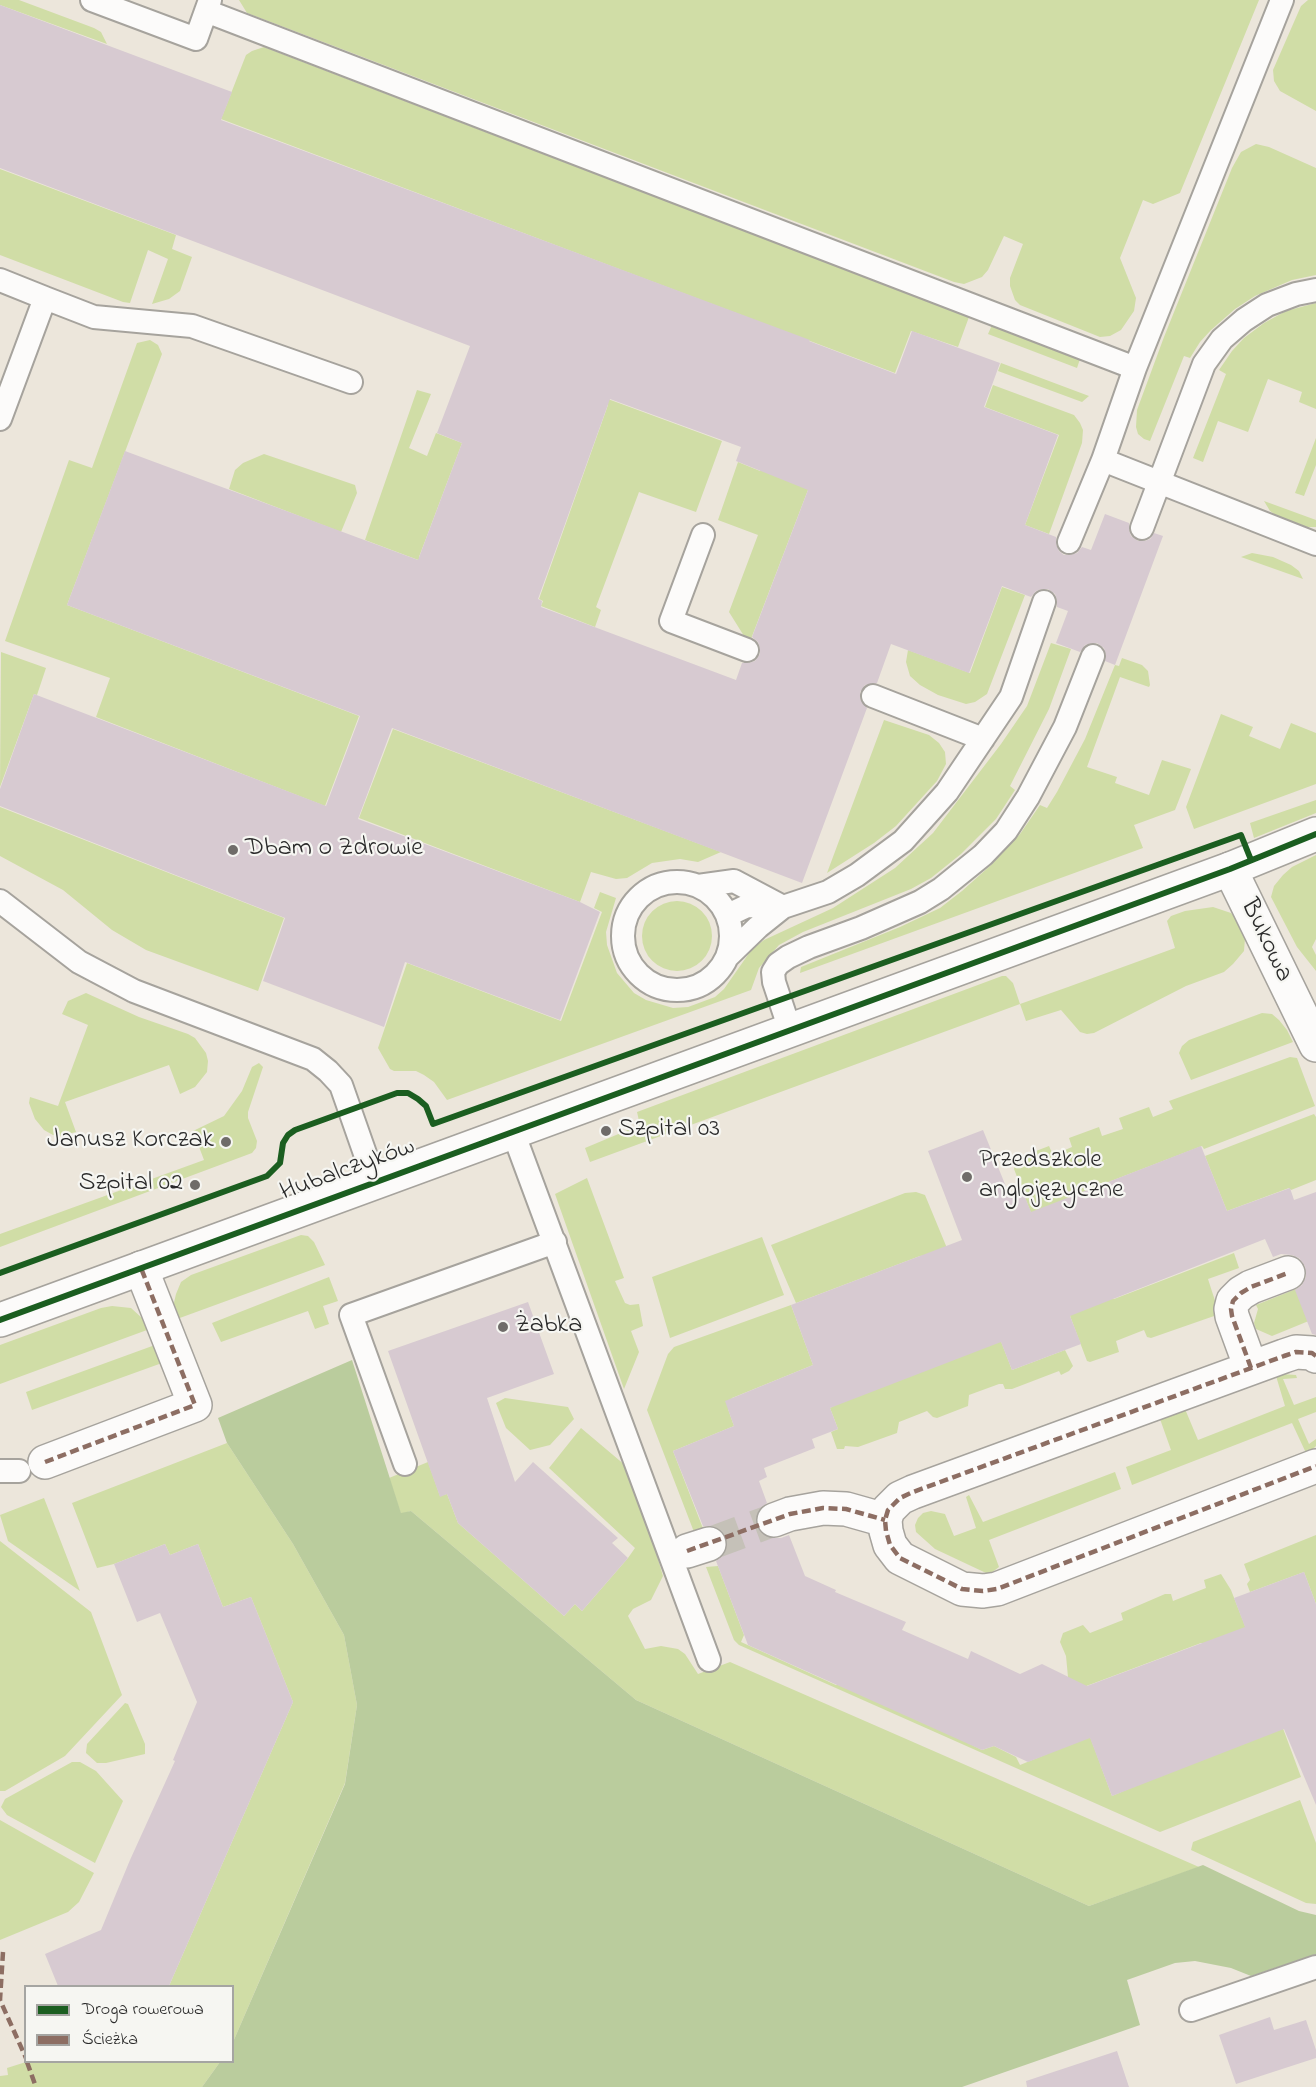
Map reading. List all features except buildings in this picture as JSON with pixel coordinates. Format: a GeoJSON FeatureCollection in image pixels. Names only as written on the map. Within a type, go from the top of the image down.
{"type":"FeatureCollection","features":[{"type":"Feature","properties":{"kind":"street","name":"Hubalczyków"},"geometry":{"type":"LineString","coordinates":[[0,1320],[1230,869],[1316,834]]}},
{"type":"Feature","properties":{"kind":"street","name":"Bukowa"},"geometry":{"type":"LineString","coordinates":[[1230,869],[1316,1046]]}},
{"type":"Feature","properties":{"kind":"street"},"geometry":{"type":"LineString","coordinates":[[21,1468],[195,1405],[141,1268]]}},
{"type":"Feature","properties":{"kind":"street"},"geometry":{"type":"LineString","coordinates":[[1251,1368],[1232,1316],[1233,1301],[1251,1287],[1288,1273]]}},
{"type":"Feature","properties":{"kind":"street"},"geometry":{"type":"LineString","coordinates":[[1316,1356],[1312,1353],[1296,1352],[913,1492],[900,1498],[888,1510],[885,1520],[890,1545],[900,1558],[962,1589],[983,1591],[997,1588],[1316,1466]]}},
{"type":"Feature","properties":{"kind":"street"},"geometry":{"type":"LineString","coordinates":[[774,1520],[790,1514],[823,1508],[846,1509],[885,1520]]}},
{"type":"Feature","properties":{"kind":"lane"},"geometry":{"type":"LineString","coordinates":[[92,0],[196,39],[208,5],[1135,368]]}},
{"type":"Feature","properties":{"kind":"lane"},"geometry":{"type":"LineString","coordinates":[[1069,542],[1103,460],[1135,368],[1282,0]]}},
{"type":"Feature","properties":{"kind":"lane"},"geometry":{"type":"LineString","coordinates":[[0,280],[94,317],[192,326],[351,382]]}},
{"type":"Feature","properties":{"kind":"lane"},"geometry":{"type":"LineString","coordinates":[[1142,528],[1204,364],[1222,339],[1244,320],[1267,305],[1296,294],[1316,290]]}},
{"type":"Feature","properties":{"kind":"lane"},"geometry":{"type":"LineString","coordinates":[[0,418],[45,298]]}},
{"type":"Feature","properties":{"kind":"lane"},"geometry":{"type":"LineString","coordinates":[[1103,460],[1316,544]]}},
{"type":"Feature","properties":{"kind":"lane"},"geometry":{"type":"LineString","coordinates":[[703,535],[671,621],[747,650]]}},
{"type":"Feature","properties":{"kind":"lane"},"geometry":{"type":"LineString","coordinates":[[783,908],[734,880],[698,885],[677,881],[655,886],[638,897],[626,915],[622,936],[626,957],[638,975],[656,987],[676,991],[698,987],[716,975],[728,957],[758,927],[783,908],[828,892],[857,875],[903,841],[947,792],[1011,697],[1044,602]]}},
{"type":"Feature","properties":{"kind":"lane"},"geometry":{"type":"LineString","coordinates":[[790,1030],[774,982],[773,972],[778,964],[809,947],[861,928],[920,902],[941,889],[983,855],[1005,831],[1028,797],[1065,727],[1093,656]]}},
{"type":"Feature","properties":{"kind":"lane"},"geometry":{"type":"LineString","coordinates":[[873,696],[983,739]]}},
{"type":"Feature","properties":{"kind":"lane"},"geometry":{"type":"LineString","coordinates":[[698,885],[716,897],[728,915],[732,936],[728,957]]}},
{"type":"Feature","properties":{"kind":"lane"},"geometry":{"type":"LineString","coordinates":[[0,901],[79,962],[134,991],[313,1059],[341,1085],[375,1182]]}},
{"type":"Feature","properties":{"kind":"lane"},"geometry":{"type":"LineString","coordinates":[[728,915],[747,906],[783,908]]}},
{"type":"Feature","properties":{"kind":"lane"},"geometry":{"type":"LineString","coordinates":[[513,1132],[709,1660]]}},
{"type":"Feature","properties":{"kind":"lane"},"geometry":{"type":"LineString","coordinates":[[405,1464],[351,1315],[555,1242]]}},
{"type":"Feature","properties":{"kind":"lane"},"geometry":{"type":"LineString","coordinates":[[1191,2010],[1316,1967]]}},
{"type":"Feature","properties":{"kind":"green space"},"geometry":{"type":"Polygon","coordinates":[[[0,0],[19,0],[94,28],[101,32],[107,44],[0,5],[0,0]]]}},
{"type":"Feature","properties":{"kind":"green space"},"geometry":{"type":"Polygon","coordinates":[[[239,0],[1259,0],[1180,193],[1153,204],[1143,200],[1120,258],[1136,298],[1134,311],[1121,330],[1110,336],[1100,337],[1020,305],[1015,300],[1010,278],[1023,244],[1004,236],[988,270],[982,277],[964,284],[954,282],[247,13],[239,0]]]}},
{"type":"Feature","properties":{"kind":"green space"},"geometry":{"type":"Polygon","coordinates":[[[1308,0],[1316,0],[1316,111],[1280,91],[1274,81],[1273,70],[1301,6],[1308,0]]]}},
{"type":"Feature","properties":{"kind":"green space"},"geometry":{"type":"Polygon","coordinates":[[[264,47],[969,317],[958,347],[911,331],[895,373],[221,119],[246,55],[264,47]]]}},
{"type":"Feature","properties":{"kind":"green space"},"geometry":{"type":"Polygon","coordinates":[[[1256,144],[1269,147],[1316,168],[1316,275],[1292,280],[1255,296],[1235,309],[1211,330],[1190,358],[1184,356],[1150,441],[1144,439],[1138,434],[1136,427],[1137,410],[1164,337],[1232,168],[1241,152],[1256,144]]]}},
{"type":"Feature","properties":{"kind":"green space"},"geometry":{"type":"Polygon","coordinates":[[[0,169],[176,235],[172,249],[192,257],[180,291],[169,299],[152,304],[168,259],[148,250],[130,303],[0,255],[0,169]]]}},
{"type":"Feature","properties":{"kind":"green space"},"geometry":{"type":"Polygon","coordinates":[[[1316,303],[1316,409],[1299,402],[1302,392],[1268,379],[1248,432],[1218,421],[1203,462],[1193,458],[1226,374],[1219,370],[1232,351],[1244,338],[1264,323],[1286,311],[1316,303]]]}},
{"type":"Feature","properties":{"kind":"green space"},"geometry":{"type":"Polygon","coordinates":[[[992,325],[1080,359],[1077,368],[988,334],[992,325]]]}},
{"type":"Feature","properties":{"kind":"green space"},"geometry":{"type":"Polygon","coordinates":[[[150,340],[158,345],[162,354],[67,605],[359,716],[325,806],[96,717],[110,678],[5,641],[69,460],[92,468],[137,343],[150,340]]]}},
{"type":"Feature","properties":{"kind":"green space"},"geometry":{"type":"Polygon","coordinates":[[[1001,363],[1089,396],[1082,402],[998,371],[1001,363]]]}},
{"type":"Feature","properties":{"kind":"green space"},"geometry":{"type":"Polygon","coordinates":[[[993,385],[1074,415],[1083,430],[1082,443],[1049,534],[1025,525],[1059,435],[985,407],[993,385]]]}},
{"type":"Feature","properties":{"kind":"green space"},"geometry":{"type":"Polygon","coordinates":[[[417,390],[431,394],[409,448],[427,456],[436,433],[462,443],[419,557],[421,561],[365,540],[417,390]]]}},
{"type":"Feature","properties":{"kind":"green space"},"geometry":{"type":"Polygon","coordinates":[[[597,395],[722,441],[696,512],[639,492],[596,607],[601,610],[595,627],[541,606],[543,601],[539,599],[608,405],[597,395]]]}},
{"type":"Feature","properties":{"kind":"green space"},"geometry":{"type":"Polygon","coordinates":[[[1316,438],[1316,465],[1304,496],[1295,493],[1316,438]]]}},
{"type":"Feature","properties":{"kind":"green space"},"geometry":{"type":"Polygon","coordinates":[[[264,454],[355,485],[357,493],[341,532],[229,489],[235,470],[243,463],[264,454]]]}},
{"type":"Feature","properties":{"kind":"green space"},"geometry":{"type":"Polygon","coordinates":[[[738,462],[760,471],[763,464],[811,482],[751,639],[744,636],[729,612],[758,535],[718,520],[738,462]]]}},
{"type":"Feature","properties":{"kind":"green space"},"geometry":{"type":"Polygon","coordinates":[[[1264,501],[1316,520],[1316,527],[1307,527],[1277,516],[1270,511],[1264,501]]]}},
{"type":"Feature","properties":{"kind":"green space"},"geometry":{"type":"Polygon","coordinates":[[[1252,553],[1273,557],[1291,565],[1299,571],[1303,579],[1241,557],[1252,553]]]}},
{"type":"Feature","properties":{"kind":"green space"},"geometry":{"type":"Polygon","coordinates":[[[1002,587],[1025,595],[987,694],[975,702],[966,704],[938,695],[920,685],[910,676],[906,662],[908,650],[970,673],[1002,587]]]}},
{"type":"Feature","properties":{"kind":"green space"},"geometry":{"type":"Polygon","coordinates":[[[1051,643],[1071,649],[1049,709],[1010,786],[1015,790],[996,819],[961,854],[931,878],[911,889],[803,932],[779,945],[759,968],[751,990],[447,1100],[434,1082],[424,1075],[416,1071],[390,1069],[378,1048],[407,963],[561,1021],[602,912],[594,908],[600,892],[616,898],[606,932],[607,945],[617,973],[634,993],[646,1000],[673,1008],[688,1007],[715,997],[724,989],[752,949],[764,940],[833,908],[895,868],[933,833],[1027,706],[1051,643]]]}},
{"type":"Feature","properties":{"kind":"green space"},"geometry":{"type":"Polygon","coordinates":[[[1,652],[46,668],[37,695],[34,694],[0,787],[1,652]]]}},
{"type":"Feature","properties":{"kind":"green space"},"geometry":{"type":"Polygon","coordinates":[[[1122,658],[1142,665],[1148,671],[1150,685],[1149,687],[1120,677],[1087,767],[1117,777],[1115,783],[1149,795],[1162,760],[1191,769],[1175,810],[1134,825],[1143,848],[800,973],[801,967],[900,927],[940,908],[991,865],[1020,834],[1040,805],[1047,808],[1085,739],[1115,665],[1119,666],[1122,658]]]}},
{"type":"Feature","properties":{"kind":"green space"},"geometry":{"type":"Polygon","coordinates":[[[1221,714],[1253,727],[1249,736],[1280,749],[1291,723],[1316,733],[1316,784],[1194,829],[1186,807],[1221,714]]]}},
{"type":"Feature","properties":{"kind":"green space"},"geometry":{"type":"Polygon","coordinates":[[[884,720],[929,735],[945,752],[946,764],[937,781],[896,826],[827,873],[884,720]]]}},
{"type":"Feature","properties":{"kind":"green space"},"geometry":{"type":"Polygon","coordinates":[[[393,729],[721,852],[698,862],[680,859],[652,863],[627,878],[616,879],[591,872],[580,902],[359,818],[393,729]]]}},
{"type":"Feature","properties":{"kind":"green space"},"geometry":{"type":"Polygon","coordinates":[[[1316,800],[1316,813],[1254,838],[1250,823],[1316,800]]]}},
{"type":"Feature","properties":{"kind":"green space"},"geometry":{"type":"Polygon","coordinates":[[[0,807],[284,918],[258,991],[146,950],[112,930],[63,890],[0,856],[0,807]]]}},
{"type":"Feature","properties":{"kind":"green space"},"geometry":{"type":"Polygon","coordinates":[[[1316,855],[1316,939],[1312,947],[1316,955],[1316,971],[1297,947],[1271,897],[1274,886],[1283,875],[1292,867],[1316,855]]]}},
{"type":"Feature","properties":{"kind":"green space"},"geometry":{"type":"Polygon","coordinates":[[[684,901],[697,907],[706,916],[710,922],[712,936],[710,950],[702,961],[691,969],[670,971],[652,961],[644,950],[642,929],[652,911],[663,903],[684,901]]]}},
{"type":"Feature","properties":{"kind":"green space"},"geometry":{"type":"Polygon","coordinates":[[[1213,907],[1231,913],[1242,925],[1245,938],[1244,951],[1224,972],[1186,986],[1094,1033],[1080,1032],[1061,1010],[1026,1021],[1020,1004],[1175,948],[1167,921],[1171,916],[1185,911],[1213,907]]]}},
{"type":"Feature","properties":{"kind":"green space"},"geometry":{"type":"Polygon","coordinates":[[[1002,976],[1006,976],[1013,983],[1020,1004],[590,1162],[585,1148],[640,1125],[637,1112],[1002,976]]]}},
{"type":"Feature","properties":{"kind":"green space"},"geometry":{"type":"Polygon","coordinates":[[[86,993],[139,1017],[195,1038],[206,1053],[207,1072],[195,1087],[180,1094],[169,1065],[65,1102],[76,1132],[60,1136],[53,1135],[44,1130],[35,1119],[29,1103],[30,1097],[58,1106],[88,1025],[62,1014],[68,1001],[86,993]]]}},
{"type":"Feature","properties":{"kind":"green space"},"geometry":{"type":"Polygon","coordinates":[[[1262,1013],[1272,1014],[1279,1020],[1293,1042],[1191,1080],[1179,1053],[1182,1046],[1189,1040],[1262,1013]]]}},
{"type":"Feature","properties":{"kind":"green space"},"geometry":{"type":"Polygon","coordinates":[[[1290,1057],[1297,1058],[1315,1106],[1072,1196],[1041,1239],[1014,1169],[1015,1159],[1049,1146],[1053,1155],[1072,1147],[1069,1138],[1099,1127],[1102,1136],[1123,1129],[1119,1118],[1149,1107],[1153,1117],[1173,1109],[1169,1101],[1290,1057]]]}},
{"type":"Feature","properties":{"kind":"green space"},"geometry":{"type":"Polygon","coordinates":[[[259,1063],[263,1067],[248,1112],[257,1141],[252,1153],[0,1247],[0,1234],[204,1160],[193,1131],[224,1116],[242,1091],[252,1067],[259,1063]]]}},
{"type":"Feature","properties":{"kind":"green space"},"geometry":{"type":"Polygon","coordinates":[[[1314,1114],[1316,1117],[1316,1180],[1227,1211],[1205,1156],[1314,1114]]]}},
{"type":"Feature","properties":{"kind":"green space"},"geometry":{"type":"Polygon","coordinates":[[[587,1178],[624,1278],[615,1281],[625,1303],[639,1304],[643,1326],[631,1331],[639,1352],[624,1389],[555,1194],[587,1178]]]}},
{"type":"Feature","properties":{"kind":"green space"},"geometry":{"type":"Polygon","coordinates":[[[916,1192],[925,1195],[949,1253],[920,1256],[796,1303],[771,1245],[905,1193],[916,1192]]]}},
{"type":"Feature","properties":{"kind":"green space"},"geometry":{"type":"Polygon","coordinates":[[[301,1235],[308,1236],[314,1242],[325,1265],[177,1319],[173,1307],[176,1294],[181,1282],[191,1275],[301,1235]]]}},
{"type":"Feature","properties":{"kind":"green space"},"geometry":{"type":"Polygon","coordinates":[[[762,1237],[784,1295],[670,1338],[652,1277],[762,1237]]]}},
{"type":"Feature","properties":{"kind":"green space"},"geometry":{"type":"Polygon","coordinates":[[[1234,1253],[1239,1268],[1208,1279],[1218,1310],[1217,1315],[1151,1338],[1147,1337],[1144,1330],[1116,1341],[1119,1352],[1087,1361],[1061,1292],[1114,1299],[1234,1253]]]}},
{"type":"Feature","properties":{"kind":"green space"},"geometry":{"type":"Polygon","coordinates":[[[329,1277],[338,1301],[323,1306],[329,1324],[315,1329],[308,1311],[221,1342],[212,1323],[329,1277]]]}},
{"type":"Feature","properties":{"kind":"green space"},"geometry":{"type":"Polygon","coordinates":[[[1316,1281],[1316,1318],[1272,1336],[1256,1329],[1254,1323],[1258,1309],[1256,1305],[1316,1281]]]}},
{"type":"Feature","properties":{"kind":"green space"},"geometry":{"type":"Polygon","coordinates":[[[791,1305],[813,1365],[732,1398],[728,1409],[734,1426],[673,1451],[704,1531],[694,1532],[647,1410],[668,1354],[674,1347],[791,1305]]]}},
{"type":"Feature","properties":{"kind":"green space"},"geometry":{"type":"Polygon","coordinates":[[[112,1306],[131,1308],[142,1318],[147,1330],[0,1384],[0,1345],[112,1306]]]}},
{"type":"Feature","properties":{"kind":"green space"},"geometry":{"type":"Polygon","coordinates":[[[992,1318],[1012,1370],[1065,1350],[1073,1366],[1061,1375],[1059,1371],[1012,1389],[1005,1389],[1003,1384],[999,1384],[969,1395],[968,1406],[937,1418],[927,1411],[899,1422],[897,1433],[858,1447],[845,1446],[844,1449],[837,1449],[831,1432],[838,1429],[830,1408],[992,1318]]]}},
{"type":"Feature","properties":{"kind":"green space"},"geometry":{"type":"Polygon","coordinates":[[[155,1345],[162,1363],[32,1410],[26,1392],[155,1345]]]}},
{"type":"Feature","properties":{"kind":"green space"},"geometry":{"type":"Polygon","coordinates":[[[352,1360],[401,1513],[411,1511],[636,1700],[1089,1906],[1203,1865],[1299,1911],[1316,1915],[1316,1954],[1251,1976],[1231,1968],[1195,1961],[1175,1963],[1127,1980],[1140,2025],[962,2087],[202,2087],[219,2063],[234,2063],[234,2040],[345,1784],[357,1705],[344,1635],[293,1544],[227,1443],[218,1418],[352,1360]]]}},
{"type":"Feature","properties":{"kind":"green space"},"geometry":{"type":"Polygon","coordinates":[[[1296,1375],[1297,1378],[1283,1379],[1294,1405],[1316,1397],[1316,1412],[1298,1419],[1309,1444],[1316,1439],[1314,1448],[1306,1453],[1292,1423],[1132,1485],[1126,1467],[1171,1450],[1160,1419],[1185,1409],[1198,1440],[1285,1406],[1276,1376],[1296,1375]]]}},
{"type":"Feature","properties":{"kind":"green space"},"geometry":{"type":"Polygon","coordinates":[[[505,1398],[568,1407],[574,1419],[550,1445],[530,1450],[506,1428],[496,1403],[505,1398]]]}},
{"type":"Feature","properties":{"kind":"green space"},"geometry":{"type":"Polygon","coordinates":[[[581,1428],[632,1471],[663,1576],[651,1600],[633,1609],[628,1616],[645,1649],[661,1646],[678,1649],[685,1654],[698,1674],[730,1662],[1199,1867],[1089,1906],[636,1700],[411,1511],[401,1514],[389,1478],[428,1462],[440,1496],[447,1494],[458,1523],[564,1616],[575,1604],[582,1611],[635,1548],[549,1468],[581,1428]]]}},
{"type":"Feature","properties":{"kind":"green space"},"geometry":{"type":"Polygon","coordinates":[[[227,1443],[293,1544],[344,1635],[357,1705],[345,1783],[234,2040],[234,1985],[169,1985],[293,1702],[251,1597],[223,1607],[198,1544],[170,1555],[165,1544],[114,1564],[97,1568],[72,1503],[227,1443]]]}},
{"type":"Feature","properties":{"kind":"green space"},"geometry":{"type":"Polygon","coordinates":[[[1115,1472],[1121,1489],[989,1540],[999,1567],[991,1573],[986,1573],[935,1549],[916,1532],[915,1525],[918,1518],[923,1513],[931,1511],[945,1514],[954,1536],[976,1528],[966,1497],[969,1495],[983,1522],[1115,1472]]]}},
{"type":"Feature","properties":{"kind":"green space"},"geometry":{"type":"Polygon","coordinates":[[[44,1498],[80,1591],[8,1541],[0,1515],[44,1498]]]}},
{"type":"Feature","properties":{"kind":"green space"},"geometry":{"type":"Polygon","coordinates":[[[1316,1535],[1316,1604],[1304,1572],[1250,1592],[1247,1584],[1250,1580],[1244,1564],[1316,1535]]]}},
{"type":"Feature","properties":{"kind":"green space"},"geometry":{"type":"Polygon","coordinates":[[[0,1541],[91,1612],[122,1695],[65,1756],[5,1791],[0,1791],[0,1541]]]}},
{"type":"Feature","properties":{"kind":"green space"},"geometry":{"type":"Polygon","coordinates":[[[718,1566],[744,1635],[741,1642],[836,1685],[847,1681],[982,1750],[994,1746],[1016,1757],[1020,1765],[1047,1754],[1088,1731],[1112,1796],[1281,1723],[1301,1777],[1160,1832],[739,1645],[734,1640],[706,1567],[718,1566]]]}},
{"type":"Feature","properties":{"kind":"green space"},"geometry":{"type":"Polygon","coordinates":[[[1221,1574],[1231,1590],[1254,1649],[1201,1643],[1073,1691],[1068,1677],[1066,1656],[1060,1642],[1063,1633],[1083,1625],[1090,1633],[1123,1620],[1121,1613],[1165,1594],[1171,1594],[1173,1601],[1206,1588],[1204,1580],[1221,1574]]]}},
{"type":"Feature","properties":{"kind":"green space"},"geometry":{"type":"Polygon","coordinates":[[[125,1703],[128,1704],[145,1744],[145,1754],[97,1763],[86,1753],[87,1744],[125,1703]]]}},
{"type":"Feature","properties":{"kind":"green space"},"geometry":{"type":"Polygon","coordinates":[[[72,1762],[80,1762],[96,1771],[123,1801],[95,1863],[7,1815],[1,1807],[5,1799],[72,1762]]]}},
{"type":"Feature","properties":{"kind":"green space"},"geometry":{"type":"Polygon","coordinates":[[[1300,1800],[1316,1843],[1316,1904],[1306,1903],[1191,1850],[1193,1842],[1300,1800]]]}},
{"type":"Feature","properties":{"kind":"green space"},"geometry":{"type":"Polygon","coordinates":[[[0,1820],[94,1873],[79,1902],[68,1912],[0,1940],[0,1820]]]}},
{"type":"Feature","properties":{"kind":"green space"},"geometry":{"type":"Polygon","coordinates":[[[24,2063],[219,2063],[202,2087],[0,2087],[0,2076],[8,2075],[7,2068],[24,2063]]]}},
{"type":"Feature","properties":{"kind":"tunnel"},"geometry":{"type":"LineString","coordinates":[[709,1544],[774,1520]]}},
{"type":"Feature","properties":{"kind":"marked path"},"geometry":{"type":"LineString","coordinates":[[45,1462],[195,1405],[141,1268]]}},
{"type":"Feature","properties":{"kind":"marked path"},"geometry":{"type":"LineString","coordinates":[[1251,1368],[1232,1316],[1233,1301],[1251,1287],[1288,1273]]}},
{"type":"Feature","properties":{"kind":"marked path"},"geometry":{"type":"LineString","coordinates":[[1316,1356],[1312,1353],[1296,1352],[1284,1356],[913,1492],[900,1498],[888,1510],[885,1520],[886,1531],[890,1545],[900,1558],[962,1589],[983,1591],[997,1589],[1316,1466]]}},
{"type":"Feature","properties":{"kind":"marked path"},"geometry":{"type":"LineString","coordinates":[[687,1551],[790,1514],[823,1508],[846,1509],[885,1520]]}},
{"type":"Feature","properties":{"kind":"marked path"},"geometry":{"type":"LineString","coordinates":[[3,1952],[0,2000],[24,2054]]}},
{"type":"Feature","properties":{"kind":"marked path"},"geometry":{"type":"LineString","coordinates":[[27,2063],[36,2087]]}},
{"type":"Feature","properties":{"kind":"cycle path"},"geometry":{"type":"LineString","coordinates":[[0,1320],[1230,869],[1316,834]]}},
{"type":"Feature","properties":{"kind":"cycle path"},"geometry":{"type":"LineString","coordinates":[[0,1273],[267,1176],[280,1163],[283,1143],[295,1130],[397,1093],[408,1093],[418,1099],[426,1106],[433,1124],[1241,835],[1251,860]]}},
{"type":"Feature","properties":{"kind":"place","name":"Dbam o Zdrowie"},"geometry":{"type":"Point","coordinates":[233,850]}},
{"type":"Feature","properties":{"kind":"place","name":"Szpital 03"},"geometry":{"type":"Point","coordinates":[606,1131]}},
{"type":"Feature","properties":{"kind":"place","name":"Janusz Korczak"},"geometry":{"type":"Point","coordinates":[226,1142]}},
{"type":"Feature","properties":{"kind":"place","name":"Przedszkole anglojęzyczne"},"geometry":{"type":"Point","coordinates":[967,1177]}},
{"type":"Feature","properties":{"kind":"place","name":"Szpital 02"},"geometry":{"type":"Point","coordinates":[195,1185]}},
{"type":"Feature","properties":{"kind":"place","name":"Żabka"},"geometry":{"type":"Point","coordinates":[503,1327]}}]}
